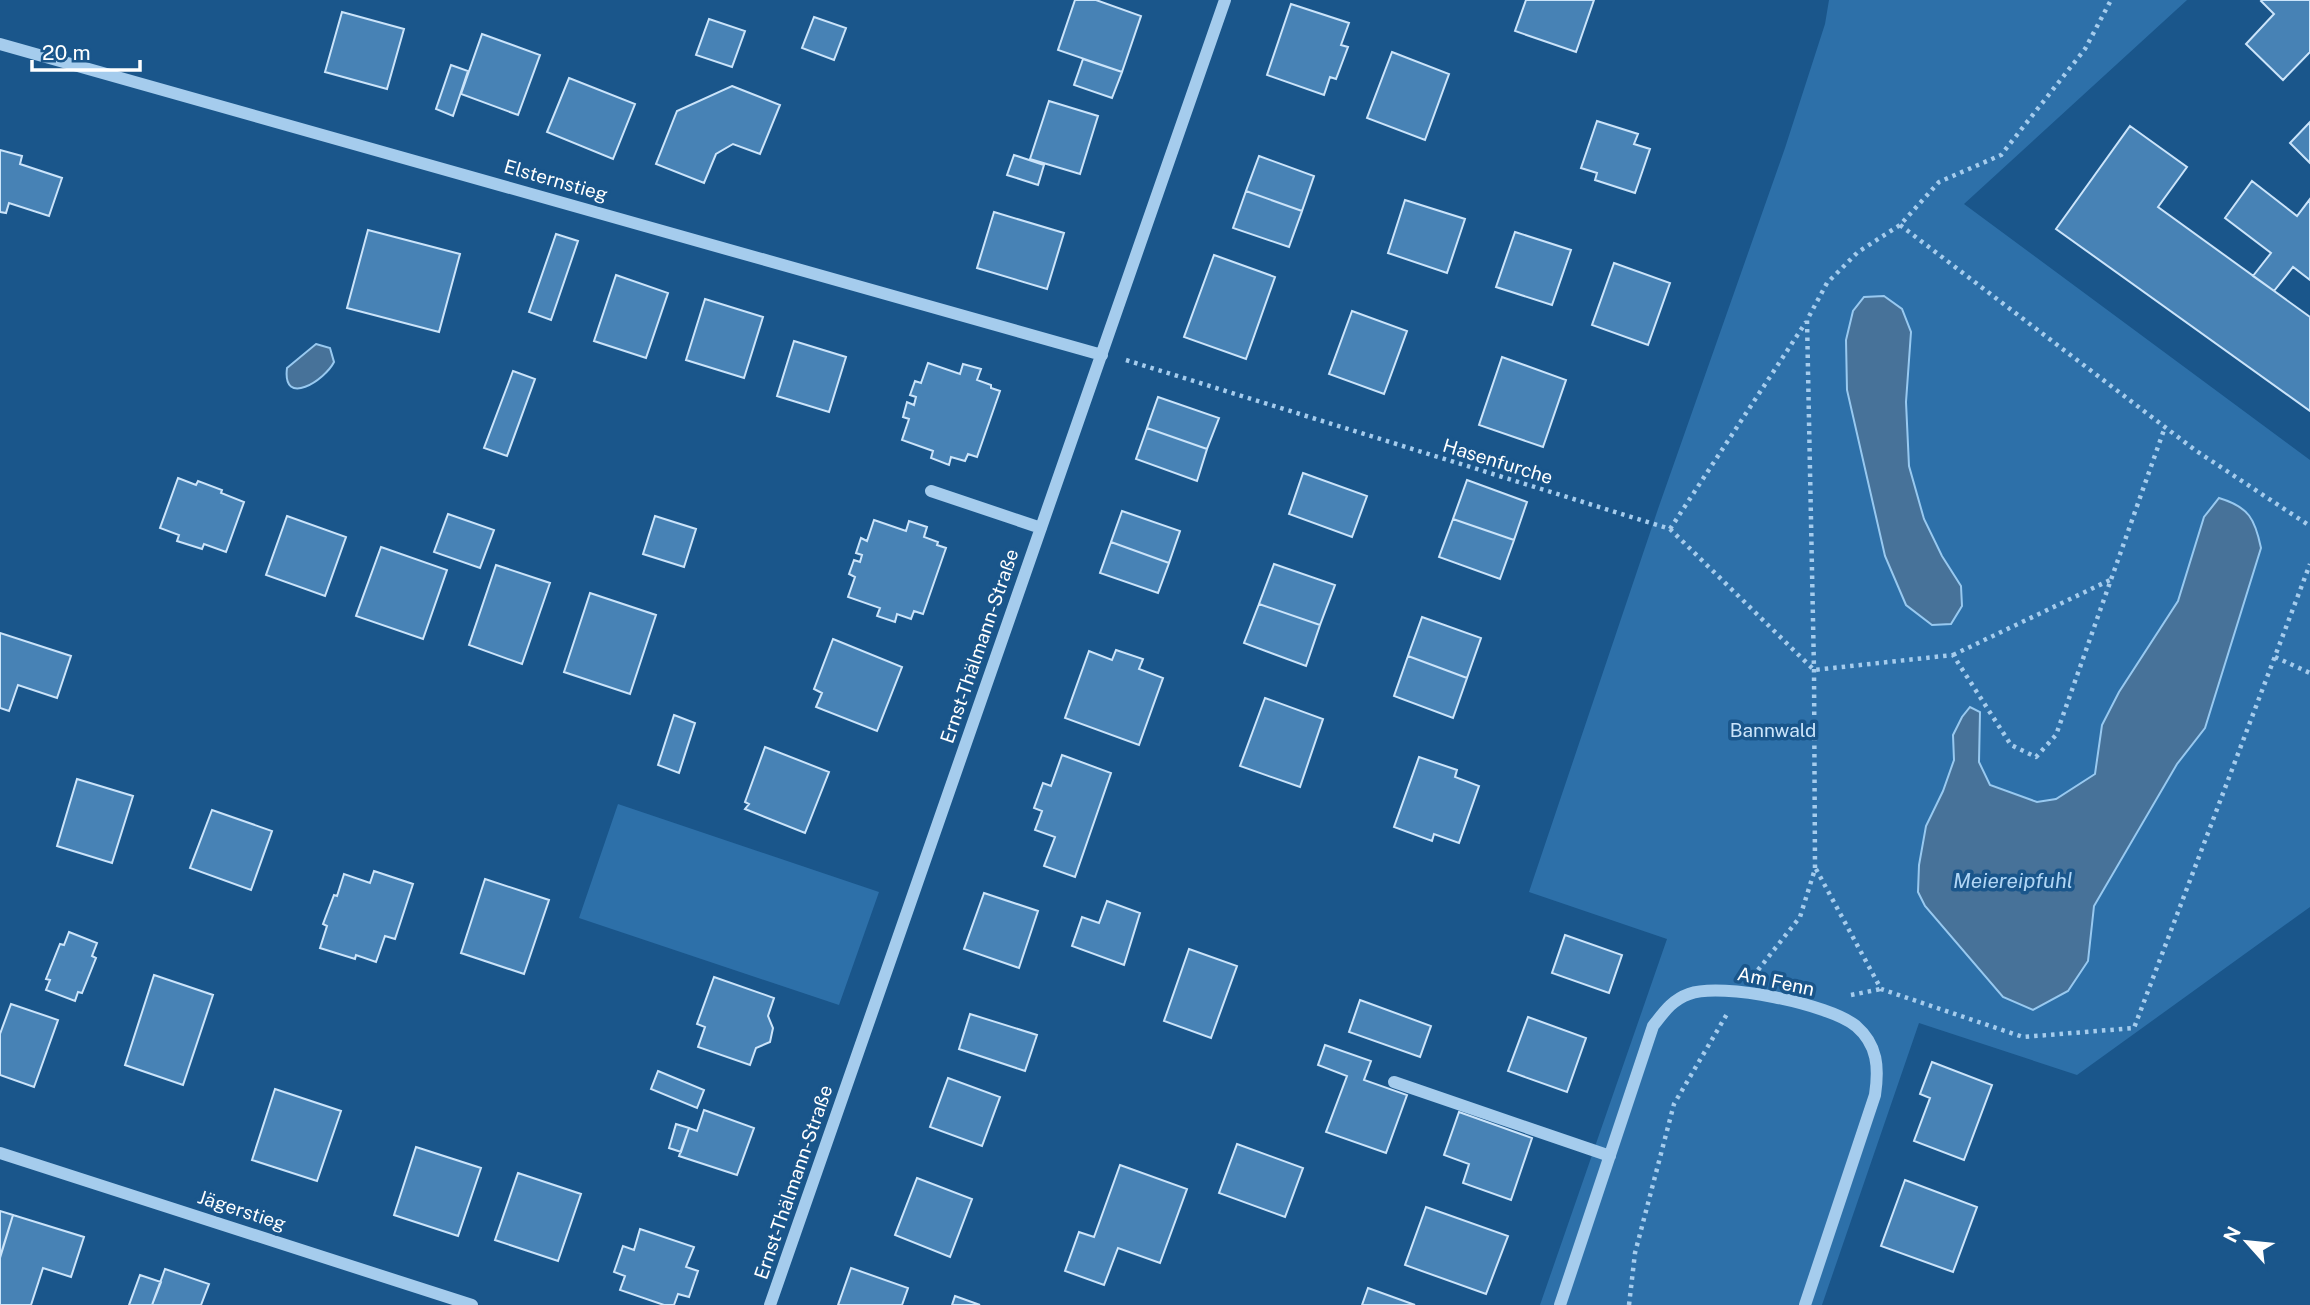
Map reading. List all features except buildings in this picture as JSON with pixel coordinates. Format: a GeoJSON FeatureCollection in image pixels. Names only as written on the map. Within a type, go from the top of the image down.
{"type":"FeatureCollection","features":[{"type":"Feature","properties":{"kind":"street","name":"Ernst-Thälmann-Straße"},"geometry":{"type":"LineString","coordinates":[[770,1305],[1225,0]]}},
{"type":"Feature","properties":{"kind":"street","name":"Elsternstieg"},"geometry":{"type":"LineString","coordinates":[[0,44],[1102,355]]}},
{"type":"Feature","properties":{"kind":"street"},"geometry":{"type":"LineString","coordinates":[[931,491],[1041,528]]}},
{"type":"Feature","properties":{"kind":"street","name":"Am Fenn"},"geometry":{"type":"LineString","coordinates":[[1560,1305],[1653,1026],[1673,1001],[1691,993],[1715,989],[1741,991],[1839,1015],[1857,1027],[1874,1050],[1879,1070],[1875,1095],[1805,1305]]}},
{"type":"Feature","properties":{"kind":"street"},"geometry":{"type":"LineString","coordinates":[[1394,1082],[1610,1156]]}},
{"type":"Feature","properties":{"kind":"street","name":"Jägerstieg"},"geometry":{"type":"LineString","coordinates":[[0,1153],[472,1305]]}},
{"type":"Feature","properties":{"kind":"path"},"geometry":{"type":"LineString","coordinates":[[1670,529],[1807,320],[1827,283],[1858,252],[1900,225],[1939,182],[2001,155],[2085,49],[2111,2]]}},
{"type":"Feature","properties":{"kind":"path"},"geometry":{"type":"LineString","coordinates":[[1900,225],[2195,450],[2310,526]]}},
{"type":"Feature","properties":{"kind":"path"},"geometry":{"type":"LineString","coordinates":[[1629,1305],[1635,1253],[1674,1104],[1741,991],[1800,917],[1815,869],[1807,320]]}},
{"type":"Feature","properties":{"kind":"path","name":"Hasenfurche"},"geometry":{"type":"LineString","coordinates":[[1126,360],[1670,529],[1814,670]]}},
{"type":"Feature","properties":{"kind":"path"},"geometry":{"type":"LineString","coordinates":[[1953,655],[2011,745],[2036,757],[2056,735],[2165,427]]}},
{"type":"Feature","properties":{"kind":"path"},"geometry":{"type":"LineString","coordinates":[[1815,869],[1881,989],[2023,1037],[2134,1028],[2310,564]]}},
{"type":"Feature","properties":{"kind":"path"},"geometry":{"type":"LineString","coordinates":[[1814,670],[1953,655],[2111,579]]}},
{"type":"Feature","properties":{"kind":"path"},"geometry":{"type":"LineString","coordinates":[[2275,657],[2310,673]]}},
{"type":"Feature","properties":{"kind":"green space","name":"Bannwald"},"geometry":{"type":"Polygon","coordinates":[[[1829,0],[2187,0],[1964,204],[2310,460],[2310,907],[2077,1075],[1919,1023],[1822,1305],[1540,1305],[1667,939],[1529,892],[1658,509],[1785,148],[1825,24],[1829,0]],[[1906,402],[1863,463],[1961,586],[1937,544],[1917,499],[1908,459],[1906,402]],[[2204,517],[2178,601],[2119,692],[2102,725],[2095,774],[2056,799],[2037,802],[1990,786],[1979,762],[1953,735],[1954,760],[1943,791],[1918,892],[1925,906],[2003,997],[2088,961],[2094,906],[2177,764],[2206,728],[2204,517]]]}},
{"type":"Feature","properties":{"kind":"green space"},"geometry":{"type":"Polygon","coordinates":[[[618,804],[879,892],[839,1005],[579,918],[618,804]]]}},
{"type":"Feature","properties":{"kind":"water"},"geometry":{"type":"Polygon","coordinates":[[[1884,296],[1902,309],[1911,332],[1906,402],[1909,466],[1924,519],[1942,556],[1961,586],[1962,606],[1951,624],[1932,625],[1906,605],[1885,556],[1847,390],[1846,340],[1853,311],[1864,297],[1884,296]]]}},
{"type":"Feature","properties":{"kind":"water"},"geometry":{"type":"Polygon","coordinates":[[[316,344],[330,348],[334,362],[314,382],[305,387],[291,386],[287,380],[287,368],[316,344]]]}},
{"type":"Feature","properties":{"kind":"water","name":"Meiereipfuhl"},"geometry":{"type":"Polygon","coordinates":[[[2219,498],[2244,510],[2253,522],[2261,548],[2205,728],[2177,764],[2094,906],[2088,961],[2068,991],[2033,1010],[2003,997],[1925,906],[1918,892],[1919,865],[1926,826],[1954,760],[1953,735],[1970,707],[1980,712],[1979,762],[1990,785],[2037,802],[2056,799],[2095,774],[2102,725],[2119,692],[2178,601],[2204,517],[2219,498]]]}}]}
